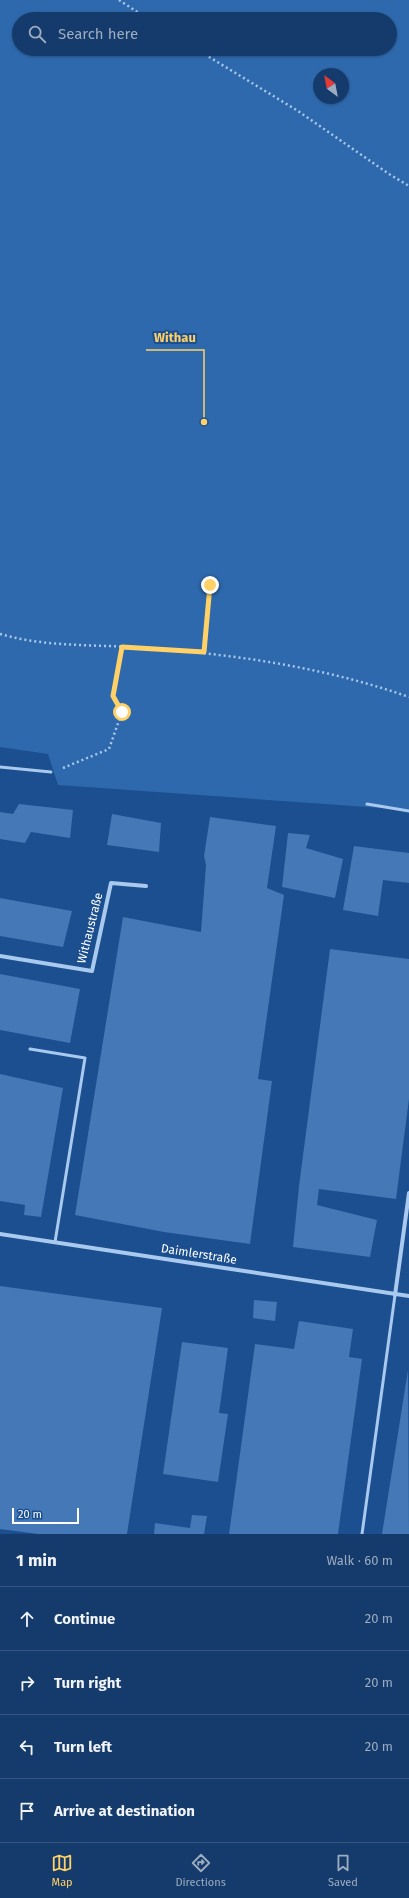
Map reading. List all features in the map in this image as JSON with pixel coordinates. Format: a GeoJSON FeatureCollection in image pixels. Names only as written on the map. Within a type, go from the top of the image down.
{"type":"FeatureCollection","features":[{"type":"Feature","properties":{"kind":"street","name":"Withaustraße"},"geometry":{"type":"LineString","coordinates":[[0,956],[92,971],[111,883],[146,886]]}},
{"type":"Feature","properties":{"kind":"street"},"geometry":{"type":"LineString","coordinates":[[395,1294],[409,1193]]}},
{"type":"Feature","properties":{"kind":"street","name":"Daimlerstraße"},"geometry":{"type":"LineString","coordinates":[[0,1234],[409,1296]]}},
{"type":"Feature","properties":{"kind":"lane"},"geometry":{"type":"LineString","coordinates":[[0,767],[51,772]]}},
{"type":"Feature","properties":{"kind":"lane"},"geometry":{"type":"LineString","coordinates":[[367,804],[409,811]]}},
{"type":"Feature","properties":{"kind":"lane"},"geometry":{"type":"LineString","coordinates":[[30,1049],[85,1058],[54,1242]]}},
{"type":"Feature","properties":{"kind":"lane"},"geometry":{"type":"LineString","coordinates":[[362,1534],[395,1294]]}},
{"type":"Feature","properties":{"kind":"path"},"geometry":{"type":"LineString","coordinates":[[119,0],[137,12]]}},
{"type":"Feature","properties":{"kind":"path"},"geometry":{"type":"LineString","coordinates":[[208,56],[298,111],[389,174],[409,186]]}},
{"type":"Feature","properties":{"kind":"path"},"geometry":{"type":"LineString","coordinates":[[204,652],[210,585]]}},
{"type":"Feature","properties":{"kind":"path"},"geometry":{"type":"LineString","coordinates":[[0,634],[44,644],[204,652],[311,669],[370,683],[409,697]]}},
{"type":"Feature","properties":{"kind":"path"},"geometry":{"type":"LineString","coordinates":[[51,772],[109,749],[122,712],[113,696],[122,647]]}},
{"type":"Feature","properties":{"kind":"shaded area"},"geometry":{"type":"Polygon","coordinates":[[[0,0],[409,0],[409,810],[58,785],[48,754],[0,747],[0,0]]]}},
{"type":"Feature","properties":{"kind":"building"},"geometry":{"type":"Polygon","coordinates":[[[19,804],[73,810],[70,838],[31,832],[25,843],[0,839],[0,812],[13,814],[19,804]]]}},
{"type":"Feature","properties":{"kind":"building"},"geometry":{"type":"Polygon","coordinates":[[[112,814],[161,823],[159,852],[107,845],[112,814]]]}},
{"type":"Feature","properties":{"kind":"building"},"geometry":{"type":"Polygon","coordinates":[[[210,817],[276,826],[267,888],[284,895],[258,1079],[272,1081],[250,1244],[164,1232],[75,1215],[123,917],[201,932],[206,865],[204,856],[210,817]]]}},
{"type":"Feature","properties":{"kind":"building"},"geometry":{"type":"Polygon","coordinates":[[[288,833],[310,835],[306,848],[343,859],[335,898],[282,887],[288,833]]]}},
{"type":"Feature","properties":{"kind":"building"},"geometry":{"type":"Polygon","coordinates":[[[354,846],[409,853],[409,883],[383,880],[378,916],[343,910],[354,846]]]}},
{"type":"Feature","properties":{"kind":"building"},"geometry":{"type":"Polygon","coordinates":[[[0,898],[72,911],[63,947],[0,936],[0,898]]]}},
{"type":"Feature","properties":{"kind":"building"},"geometry":{"type":"Polygon","coordinates":[[[330,949],[409,959],[409,1099],[396,1199],[319,1189],[317,1205],[377,1220],[370,1257],[293,1247],[299,1186],[330,949]]]}},
{"type":"Feature","properties":{"kind":"building"},"geometry":{"type":"Polygon","coordinates":[[[0,974],[80,989],[70,1043],[0,1030],[0,974]]]}},
{"type":"Feature","properties":{"kind":"building"},"geometry":{"type":"Polygon","coordinates":[[[0,1074],[63,1088],[41,1217],[24,1215],[25,1205],[0,1201],[0,1074]]]}},
{"type":"Feature","properties":{"kind":"building"},"geometry":{"type":"Polygon","coordinates":[[[0,1286],[162,1308],[127,1534],[38,1534],[0,1529],[0,1286]]]}},
{"type":"Feature","properties":{"kind":"building"},"geometry":{"type":"Polygon","coordinates":[[[254,1300],[277,1302],[275,1321],[253,1318],[254,1300]]]}},
{"type":"Feature","properties":{"kind":"building"},"geometry":{"type":"Polygon","coordinates":[[[299,1321],[353,1329],[349,1357],[362,1359],[338,1534],[229,1534],[255,1344],[294,1349],[299,1321]]]}},
{"type":"Feature","properties":{"kind":"building"},"geometry":{"type":"Polygon","coordinates":[[[182,1342],[228,1348],[219,1413],[228,1414],[218,1482],[163,1474],[182,1342]]]}},
{"type":"Feature","properties":{"kind":"building"},"geometry":{"type":"Polygon","coordinates":[[[408,1370],[409,1534],[382,1534],[408,1370]]]}},
{"type":"Feature","properties":{"kind":"building"},"geometry":{"type":"Polygon","coordinates":[[[192,1515],[207,1516],[204,1534],[154,1534],[155,1523],[190,1528],[192,1515]]]}},
{"type":"Feature","properties":{"kind":"place","name":"Withau"},"geometry":{"type":"Point","coordinates":[204,422]}},
{"type":"Feature","properties":{"kind":"route"},"geometry":{"type":"LineString","coordinates":[[122,712],[113,696],[122,647],[142,647],[204,652],[210,585]]}}]}
